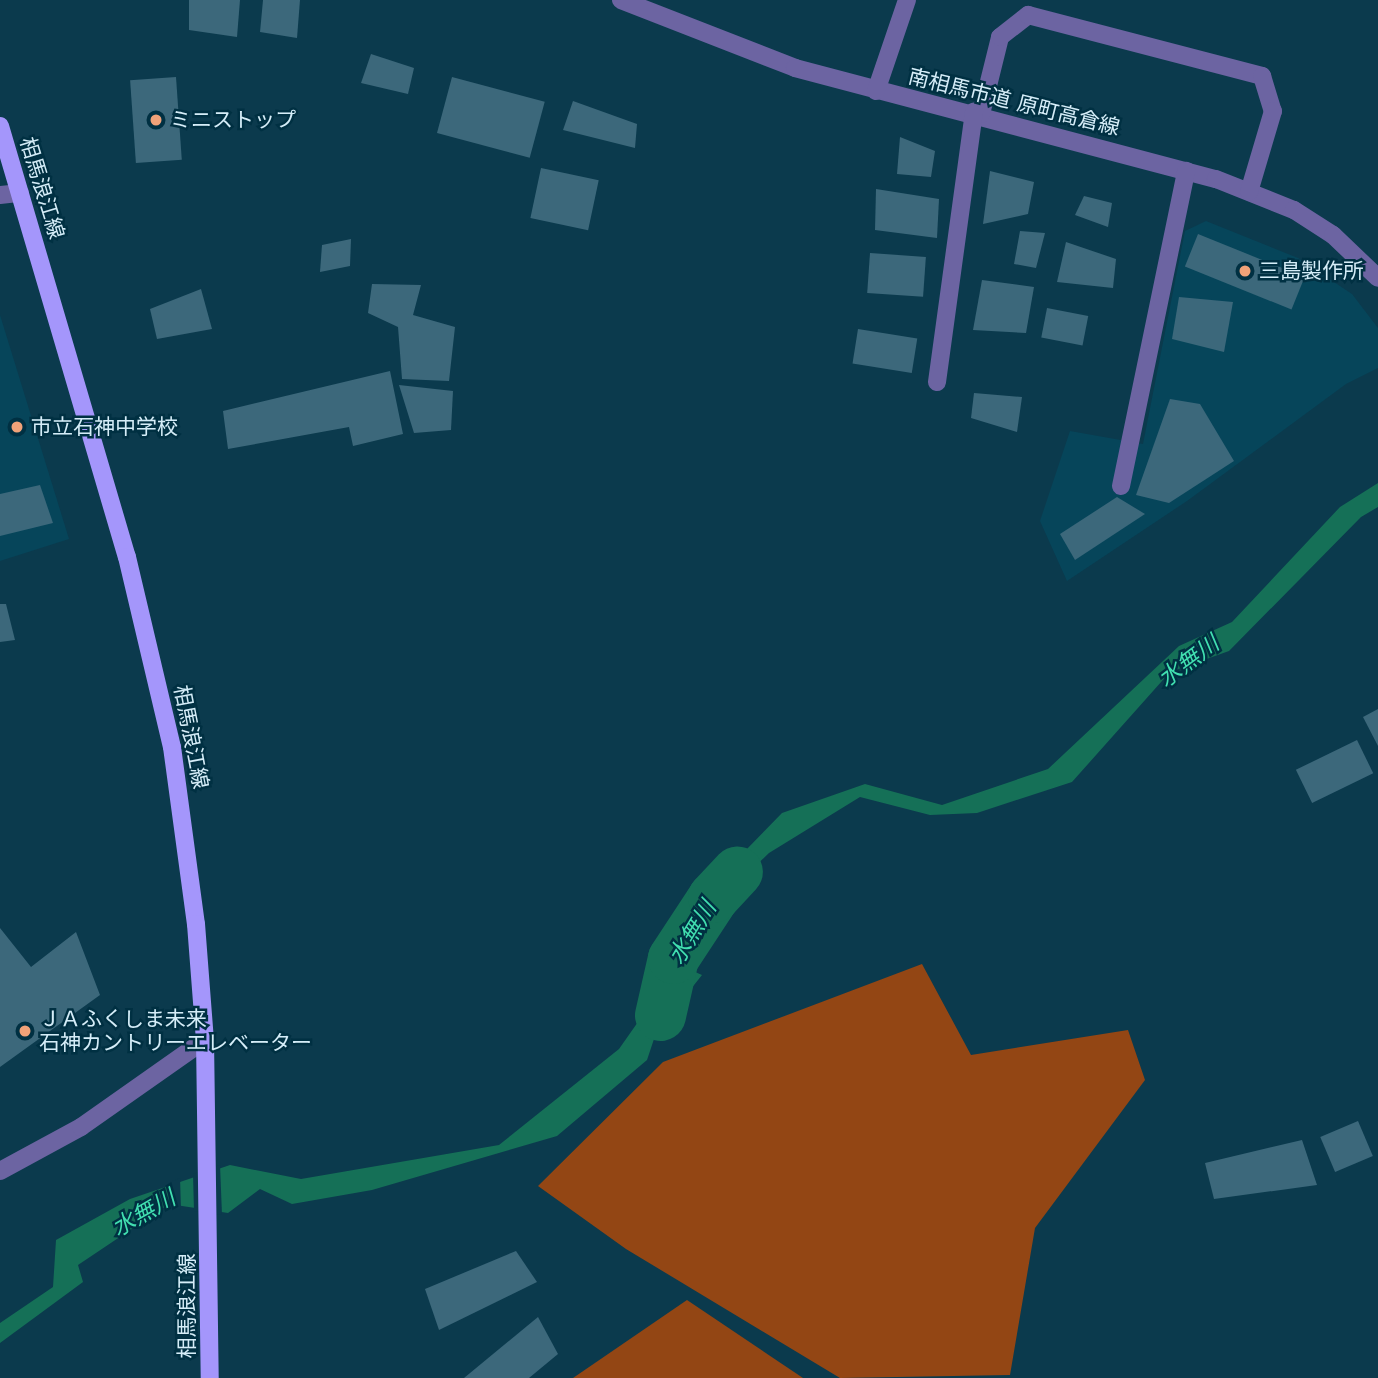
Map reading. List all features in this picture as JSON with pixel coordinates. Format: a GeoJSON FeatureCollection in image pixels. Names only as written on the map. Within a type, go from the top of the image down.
{"type":"FeatureCollection","features":[{"type":"Feature","properties":{"kind":"main road","name":"相馬浪江線"},"geometry":{"type":"LineString","coordinates":[[0,126],[127,557],[172,747],[196,923],[205,1040],[210,1378]]}},
{"type":"Feature","properties":{"kind":"street","name":"南相馬市道 原町高倉線"},"geometry":{"type":"LineString","coordinates":[[621,0],[718,40],[876,92],[978,113],[1186,171],[1249,192],[1294,210],[1333,235],[1378,278]]}},
{"type":"Feature","properties":{"kind":"street"},"geometry":{"type":"LineString","coordinates":[[876,92],[907,0]]}},
{"type":"Feature","properties":{"kind":"street"},"geometry":{"type":"LineString","coordinates":[[937,382],[978,113],[1000,37],[1028,15],[1262,76],[1273,111],[1249,192]]}},
{"type":"Feature","properties":{"kind":"street"},"geometry":{"type":"LineString","coordinates":[[1121,486],[1186,171]]}},
{"type":"Feature","properties":{"kind":"street"},"geometry":{"type":"LineString","coordinates":[[0,195],[20,193]]}},
{"type":"Feature","properties":{"kind":"street"},"geometry":{"type":"LineString","coordinates":[[0,1171],[81,1127],[205,1040]]}},
{"type":"Feature","properties":{"kind":"shaded area"},"geometry":{"type":"Polygon","coordinates":[[[1206,221],[1298,258],[1352,294],[1378,328],[1378,368],[1346,384],[1187,501],[1067,581],[1040,521],[1070,431],[1143,444],[1185,231],[1206,221]]]}},
{"type":"Feature","properties":{"kind":"shaded area","name":"市立石神中学校"},"geometry":{"type":"Polygon","coordinates":[[[0,315],[69,539],[0,561],[0,315]]]}},
{"type":"Feature","properties":{"kind":"shaded area"},"geometry":{"type":"Polygon","coordinates":[[[922,964],[971,1055],[1128,1030],[1145,1080],[1035,1228],[1010,1375],[840,1378],[626,1249],[538,1186],[663,1062],[922,964]]]}},
{"type":"Feature","properties":{"kind":"shaded area"},"geometry":{"type":"Polygon","coordinates":[[[687,1300],[803,1378],[573,1378],[687,1300]]]}},
{"type":"Feature","properties":{"kind":"water"},"geometry":{"type":"Polygon","coordinates":[[[1378,483],[1378,507],[1361,517],[1229,651],[1170,672],[1072,782],[977,813],[930,815],[860,797],[769,853],[681,938],[675,963],[702,975],[656,1033],[647,1060],[557,1136],[372,1190],[292,1204],[260,1189],[228,1213],[169,1204],[78,1265],[83,1282],[0,1343],[0,1323],[53,1287],[56,1240],[130,1199],[230,1165],[301,1179],[499,1145],[619,1049],[659,992],[666,932],[782,813],[865,784],[942,805],[1048,769],[1179,646],[1232,622],[1340,507],[1378,483]]]}},
{"type":"Feature","properties":{"kind":"pier"},"geometry":{"type":"Polygon","coordinates":[[[220,1165],[222,1215],[194,1211],[193,1174],[220,1165]]]}},
{"type":"Feature","properties":{"kind":"pier"},"geometry":{"type":"Polygon","coordinates":[[[180,1178],[181,1210],[169,1208],[168,1183],[180,1178]]]}},
{"type":"Feature","properties":{"kind":"building"},"geometry":{"type":"Polygon","coordinates":[[[189,0],[240,0],[237,37],[189,30],[189,0]]]}},
{"type":"Feature","properties":{"kind":"building"},"geometry":{"type":"Polygon","coordinates":[[[263,0],[300,0],[297,38],[260,32],[263,0]]]}},
{"type":"Feature","properties":{"kind":"building"},"geometry":{"type":"Polygon","coordinates":[[[371,54],[414,68],[408,94],[361,83],[371,54]]]}},
{"type":"Feature","properties":{"kind":"building","name":"ミニストップ"},"geometry":{"type":"Polygon","coordinates":[[[176,77],[182,160],[136,163],[130,80],[176,77]]]}},
{"type":"Feature","properties":{"kind":"building"},"geometry":{"type":"Polygon","coordinates":[[[452,77],[545,102],[530,158],[437,133],[452,77]]]}},
{"type":"Feature","properties":{"kind":"building"},"geometry":{"type":"Polygon","coordinates":[[[573,101],[637,124],[635,148],[563,130],[573,101]]]}},
{"type":"Feature","properties":{"kind":"building"},"geometry":{"type":"Polygon","coordinates":[[[900,137],[935,151],[931,177],[897,174],[900,137]]]}},
{"type":"Feature","properties":{"kind":"building"},"geometry":{"type":"Polygon","coordinates":[[[541,168],[599,180],[588,230],[530,218],[541,168]]]}},
{"type":"Feature","properties":{"kind":"building"},"geometry":{"type":"Polygon","coordinates":[[[990,171],[1034,182],[1028,214],[983,224],[990,171]]]}},
{"type":"Feature","properties":{"kind":"building"},"geometry":{"type":"Polygon","coordinates":[[[876,189],[939,199],[937,238],[875,230],[876,189]]]}},
{"type":"Feature","properties":{"kind":"building"},"geometry":{"type":"Polygon","coordinates":[[[1084,196],[1112,203],[1108,227],[1075,215],[1084,196]]]}},
{"type":"Feature","properties":{"kind":"building"},"geometry":{"type":"Polygon","coordinates":[[[1020,231],[1045,233],[1036,268],[1014,264],[1020,231]]]}},
{"type":"Feature","properties":{"kind":"building","name":"三島製作所"},"geometry":{"type":"Polygon","coordinates":[[[1198,234],[1305,277],[1292,310],[1185,266],[1198,234]]]}},
{"type":"Feature","properties":{"kind":"building"},"geometry":{"type":"Polygon","coordinates":[[[351,239],[350,266],[320,272],[322,245],[351,239]]]}},
{"type":"Feature","properties":{"kind":"building"},"geometry":{"type":"Polygon","coordinates":[[[1066,242],[1116,259],[1113,288],[1057,282],[1066,242]]]}},
{"type":"Feature","properties":{"kind":"building"},"geometry":{"type":"Polygon","coordinates":[[[870,253],[926,257],[923,297],[867,293],[870,253]]]}},
{"type":"Feature","properties":{"kind":"building"},"geometry":{"type":"Polygon","coordinates":[[[982,280],[1034,287],[1026,333],[973,330],[982,280]]]}},
{"type":"Feature","properties":{"kind":"building"},"geometry":{"type":"Polygon","coordinates":[[[372,284],[421,285],[413,315],[455,327],[449,381],[402,379],[398,327],[368,313],[372,284]]]}},
{"type":"Feature","properties":{"kind":"building"},"geometry":{"type":"Polygon","coordinates":[[[201,289],[212,329],[157,339],[150,309],[201,289]]]}},
{"type":"Feature","properties":{"kind":"building"},"geometry":{"type":"Polygon","coordinates":[[[1179,297],[1233,302],[1224,352],[1172,339],[1179,297]]]}},
{"type":"Feature","properties":{"kind":"building"},"geometry":{"type":"Polygon","coordinates":[[[1047,308],[1088,316],[1083,345],[1041,337],[1047,308]]]}},
{"type":"Feature","properties":{"kind":"building"},"geometry":{"type":"Polygon","coordinates":[[[858,329],[917,338],[912,373],[853,364],[858,329]]]}},
{"type":"Feature","properties":{"kind":"building"},"geometry":{"type":"Polygon","coordinates":[[[390,371],[403,434],[353,446],[349,427],[228,449],[223,411],[390,371]]]}},
{"type":"Feature","properties":{"kind":"building"},"geometry":{"type":"Polygon","coordinates":[[[399,385],[453,391],[451,430],[414,433],[399,385]]]}},
{"type":"Feature","properties":{"kind":"building"},"geometry":{"type":"Polygon","coordinates":[[[974,393],[1022,397],[1017,432],[971,418],[974,393]]]}},
{"type":"Feature","properties":{"kind":"building"},"geometry":{"type":"Polygon","coordinates":[[[1170,399],[1200,404],[1234,461],[1169,503],[1136,495],[1170,399]]]}},
{"type":"Feature","properties":{"kind":"building"},"geometry":{"type":"Polygon","coordinates":[[[40,485],[53,523],[0,536],[0,494],[40,485]]]}},
{"type":"Feature","properties":{"kind":"building"},"geometry":{"type":"Polygon","coordinates":[[[1117,497],[1145,514],[1075,560],[1060,534],[1117,497]]]}},
{"type":"Feature","properties":{"kind":"building"},"geometry":{"type":"Polygon","coordinates":[[[0,604],[6,604],[15,640],[0,642],[0,604]]]}},
{"type":"Feature","properties":{"kind":"building"},"geometry":{"type":"Polygon","coordinates":[[[1378,709],[1378,746],[1363,717],[1378,709]]]}},
{"type":"Feature","properties":{"kind":"building"},"geometry":{"type":"Polygon","coordinates":[[[1357,740],[1373,773],[1312,803],[1296,770],[1357,740]]]}},
{"type":"Feature","properties":{"kind":"building","name":"ＪＡふくしま未来 石神カントリーエレベーター"},"geometry":{"type":"Polygon","coordinates":[[[0,928],[31,967],[76,932],[100,995],[0,1067],[0,928]]]}},
{"type":"Feature","properties":{"kind":"building"},"geometry":{"type":"Polygon","coordinates":[[[1358,1121],[1373,1156],[1335,1172],[1320,1137],[1358,1121]]]}},
{"type":"Feature","properties":{"kind":"building"},"geometry":{"type":"Polygon","coordinates":[[[1302,1140],[1317,1185],[1214,1199],[1205,1163],[1302,1140]]]}},
{"type":"Feature","properties":{"kind":"building"},"geometry":{"type":"Polygon","coordinates":[[[516,1251],[537,1282],[439,1330],[425,1289],[516,1251]]]}},
{"type":"Feature","properties":{"kind":"building"},"geometry":{"type":"Polygon","coordinates":[[[538,1317],[558,1354],[529,1378],[464,1378],[538,1317]]]}},
{"type":"Feature","properties":{"kind":"waterway","name":"水無川"},"geometry":{"type":"LineString","coordinates":[[660,1015],[673,958],[713,897],[737,871]]}},
{"type":"Feature","properties":{"kind":"place","name":"ミニストップ"},"geometry":{"type":"Point","coordinates":[156,120]}},
{"type":"Feature","properties":{"kind":"place","name":"三島製作所"},"geometry":{"type":"Point","coordinates":[1245,271]}},
{"type":"Feature","properties":{"kind":"place","name":"市立石神中学校"},"geometry":{"type":"Point","coordinates":[17,427]}},
{"type":"Feature","properties":{"kind":"place","name":"ＪＡふくしま未来 石神カントリーエレベーター"},"geometry":{"type":"Point","coordinates":[25,1031]}}]}
